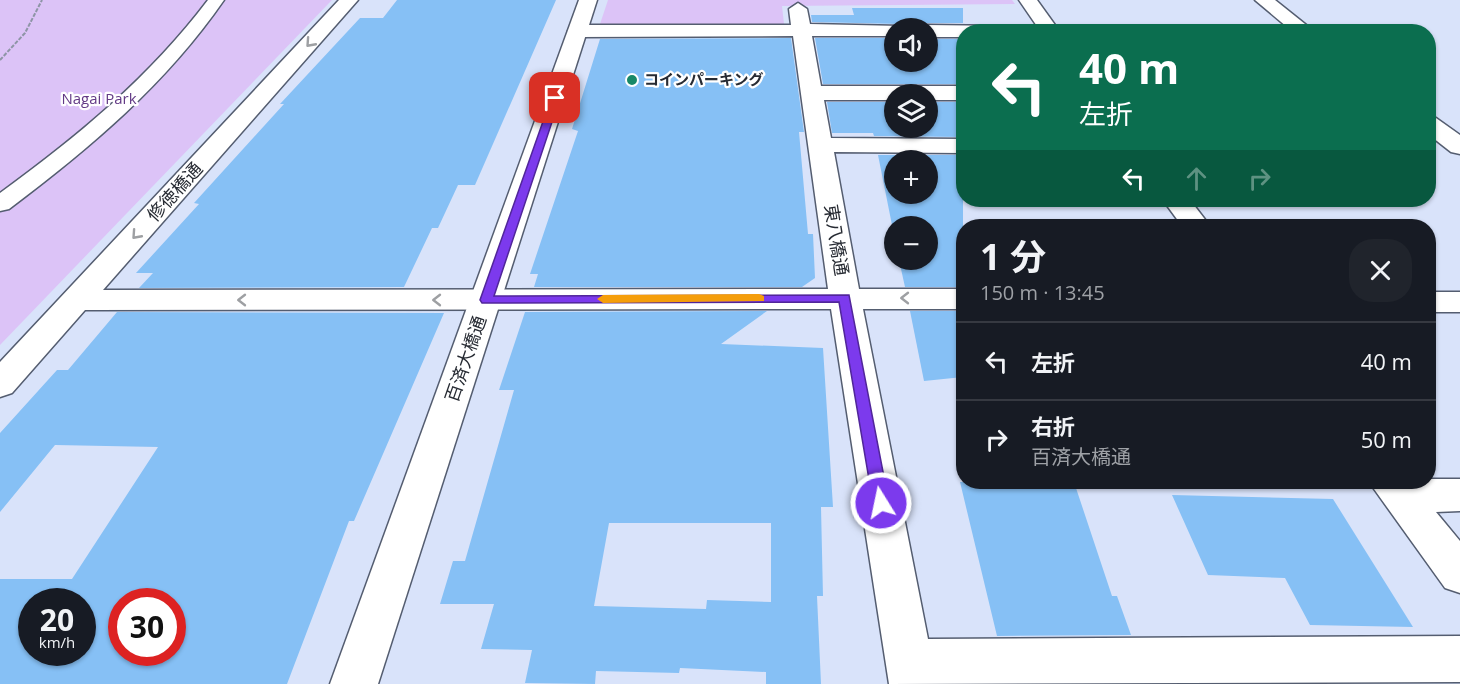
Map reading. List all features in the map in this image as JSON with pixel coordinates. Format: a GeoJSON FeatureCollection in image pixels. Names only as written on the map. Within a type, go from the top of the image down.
{"type":"FeatureCollection","features":[{"type":"Feature","properties":{"kind":"street"},"geometry":{"type":"LineString","coordinates":[[0,204],[59,160],[149,80],[216,0]]}},
{"type":"Feature","properties":{"kind":"street","name":"修徳橋通"},"geometry":{"type":"LineString","coordinates":[[0,384],[349,0]]}},
{"type":"Feature","properties":{"kind":"street","name":"百済大橋通"},"geometry":{"type":"LineString","coordinates":[[354,684],[588,0]]}},
{"type":"Feature","properties":{"kind":"street"},"geometry":{"type":"LineString","coordinates":[[1028,0],[1045,24]]}},
{"type":"Feature","properties":{"kind":"street"},"geometry":{"type":"LineString","coordinates":[[1264,0],[1296,24]]}},
{"type":"Feature","properties":{"kind":"street"},"geometry":{"type":"LineString","coordinates":[[578,31],[800,20],[884,29]]}},
{"type":"Feature","properties":{"kind":"street","name":"東八橋通"},"geometry":{"type":"LineString","coordinates":[[800,20],[845,298],[911,673]]}},
{"type":"Feature","properties":{"kind":"street"},"geometry":{"type":"LineString","coordinates":[[938,31],[956,31]]}},
{"type":"Feature","properties":{"kind":"street"},"geometry":{"type":"LineString","coordinates":[[812,93],[956,93]]}},
{"type":"Feature","properties":{"kind":"street"},"geometry":{"type":"LineString","coordinates":[[1436,129],[1460,147]]}},
{"type":"Feature","properties":{"kind":"street"},"geometry":{"type":"LineString","coordinates":[[820,145],[956,146]]}},
{"type":"Feature","properties":{"kind":"street"},"geometry":{"type":"LineString","coordinates":[[1436,156],[1460,156]]}},
{"type":"Feature","properties":{"kind":"street"},"geometry":{"type":"LineString","coordinates":[[1181,207],[1191,219]]}},
{"type":"Feature","properties":{"kind":"street"},"geometry":{"type":"LineString","coordinates":[[77,300],[956,299]]}},
{"type":"Feature","properties":{"kind":"street"},"geometry":{"type":"LineString","coordinates":[[1436,302],[1460,302]]}},
{"type":"Feature","properties":{"kind":"street"},"geometry":{"type":"LineString","coordinates":[[1395,489],[1460,495]]}},
{"type":"Feature","properties":{"kind":"street"},"geometry":{"type":"LineString","coordinates":[[1395,489],[1460,574]]}},
{"type":"Feature","properties":{"kind":"street"},"geometry":{"type":"LineString","coordinates":[[911,673],[1460,659]]}},
{"type":"Feature","properties":{"kind":"path"},"geometry":{"type":"LineString","coordinates":[[0,60],[15,46],[38,14],[42,0]]}},
{"type":"Feature","properties":{"kind":"green space","name":"Nagai Park"},"geometry":{"type":"Polygon","coordinates":[[[0,0],[332,0],[0,345],[0,0]]]}},
{"type":"Feature","properties":{"kind":"green space"},"geometry":{"type":"Polygon","coordinates":[[[608,0],[1012,0],[1015,4],[782,6],[784,24],[600,24],[608,0]]]}},
{"type":"Feature","properties":{"kind":"building"},"geometry":{"type":"Polygon","coordinates":[[[397,0],[556,0],[475,185],[458,185],[438,228],[432,228],[404,287],[139,288],[153,273],[136,273],[199,204],[194,203],[284,104],[280,104],[360,18],[383,18],[397,0]]]}},
{"type":"Feature","properties":{"kind":"building"},"geometry":{"type":"Polygon","coordinates":[[[852,8],[963,8],[963,23],[938,23],[938,18],[884,18],[884,24],[812,22],[811,15],[854,15],[852,8]]]}},
{"type":"Feature","properties":{"kind":"building"},"geometry":{"type":"Polygon","coordinates":[[[791,38],[804,132],[799,132],[808,234],[813,234],[815,278],[802,287],[534,287],[538,274],[530,274],[578,131],[572,129],[600,39],[791,38]]]}},
{"type":"Feature","properties":{"kind":"building"},"geometry":{"type":"Polygon","coordinates":[[[815,38],[884,38],[884,72],[938,72],[938,39],[956,39],[956,84],[823,84],[815,38]]]}},
{"type":"Feature","properties":{"kind":"building"},"geometry":{"type":"Polygon","coordinates":[[[827,102],[884,102],[884,136],[874,136],[873,133],[832,133],[827,102]]]}},
{"type":"Feature","properties":{"kind":"building"},"geometry":{"type":"Polygon","coordinates":[[[938,102],[956,102],[956,137],[938,137],[938,102]]]}},
{"type":"Feature","properties":{"kind":"building"},"geometry":{"type":"Polygon","coordinates":[[[878,155],[884,155],[884,185],[878,155]]]}},
{"type":"Feature","properties":{"kind":"building"},"geometry":{"type":"Polygon","coordinates":[[[938,155],[956,155],[956,207],[963,207],[963,219],[956,219],[956,287],[905,287],[901,270],[938,270],[938,216],[890,216],[888,204],[938,204],[938,155]]]}},
{"type":"Feature","properties":{"kind":"building"},"geometry":{"type":"Polygon","coordinates":[[[767,311],[721,344],[823,348],[833,507],[821,507],[823,596],[817,596],[821,684],[766,684],[766,672],[680,668],[679,673],[596,671],[595,684],[525,683],[532,650],[481,649],[494,604],[440,604],[453,561],[465,561],[514,390],[499,390],[525,312],[767,311]],[[609,523],[594,606],[706,609],[707,600],[771,602],[771,523],[609,523]]]}},
{"type":"Feature","properties":{"kind":"building"},"geometry":{"type":"Polygon","coordinates":[[[910,311],[956,311],[956,378],[924,381],[910,311]]]}},
{"type":"Feature","properties":{"kind":"building"},"geometry":{"type":"Polygon","coordinates":[[[117,312],[444,313],[354,521],[349,521],[287,684],[0,684],[0,579],[72,579],[158,447],[55,445],[0,512],[0,433],[57,370],[68,370],[117,312]]]}},
{"type":"Feature","properties":{"kind":"building"},"geometry":{"type":"Polygon","coordinates":[[[962,489],[1076,489],[1112,596],[1117,596],[1131,635],[997,636],[962,489]]]}},
{"type":"Feature","properties":{"kind":"building"},"geometry":{"type":"Polygon","coordinates":[[[1172,495],[1333,499],[1413,627],[1310,625],[1285,578],[1208,575],[1172,495]]]}},
{"type":"Feature","properties":{"kind":"slow traffic"},"geometry":{"type":"LineString","coordinates":[[603,299],[759,298]]}},
{"type":"Feature","properties":{"kind":"place","name":"コインパーキング"},"geometry":{"type":"Point","coordinates":[632,80]}},
{"type":"Feature","properties":{"kind":"route"},"geometry":{"type":"LineString","coordinates":[[555,98],[486,300],[845,298],[881,503]]}}]}
